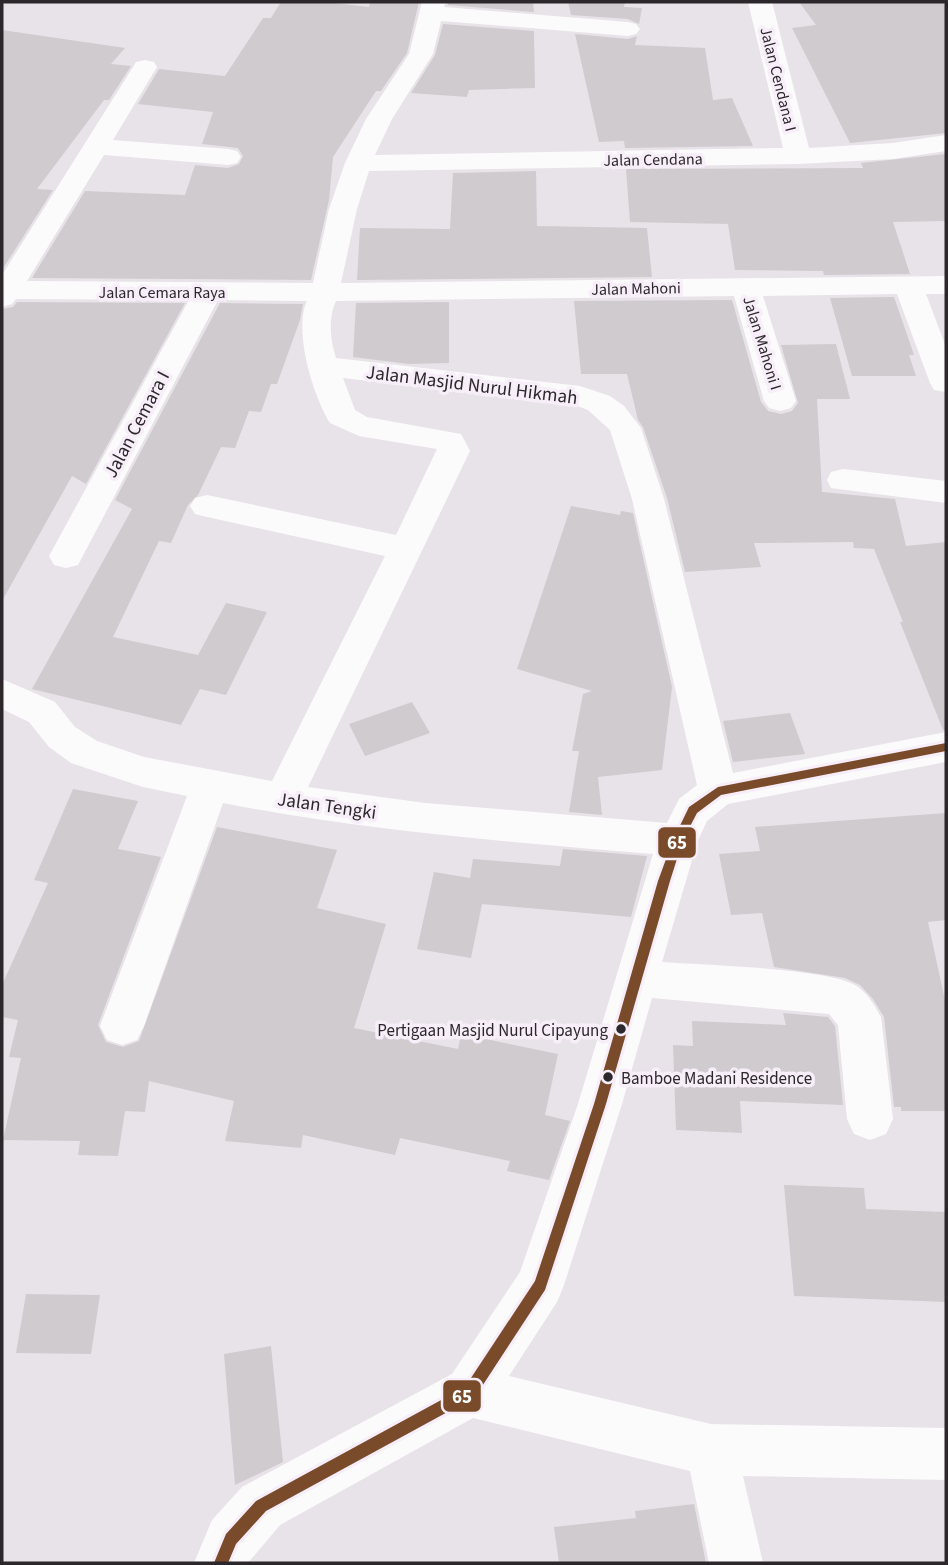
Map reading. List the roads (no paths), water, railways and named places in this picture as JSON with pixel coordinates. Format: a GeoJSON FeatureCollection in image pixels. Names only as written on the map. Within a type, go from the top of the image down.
{"type":"FeatureCollection","features":[{"type":"Feature","properties":{"kind":"street","name":"Jalan Cendana I"},"geometry":{"type":"LineString","coordinates":[[760,2],[798,156]]}},
{"type":"Feature","properties":{"kind":"street"},"geometry":{"type":"LineString","coordinates":[[283,799],[454,451],[454,445],[450,441],[359,426],[341,416],[324,367],[314,327],[316,312],[326,292],[343,209],[358,163],[379,119],[421,54],[433,8],[628,29]]}},
{"type":"Feature","properties":{"kind":"street"},"geometry":{"type":"LineString","coordinates":[[4,293],[145,67]]}},
{"type":"Feature","properties":{"kind":"street","name":"Jalan Cendana"},"geometry":{"type":"LineString","coordinates":[[358,163],[798,156],[893,151],[946,143]]}},
{"type":"Feature","properties":{"kind":"street"},"geometry":{"type":"LineString","coordinates":[[96,146],[228,157]]}},
{"type":"Feature","properties":{"kind":"street","name":"Jalan Mahoni"},"geometry":{"type":"LineString","coordinates":[[326,292],[946,285]]}},
{"type":"Feature","properties":{"kind":"street","name":"Jalan Mahoni I"},"geometry":{"type":"LineString","coordinates":[[746,286],[780,401]]}},
{"type":"Feature","properties":{"kind":"street"},"geometry":{"type":"LineString","coordinates":[[908,286],[945,383]]}},
{"type":"Feature","properties":{"kind":"street","name":"Jalan Cemara I"},"geometry":{"type":"LineString","coordinates":[[66,556],[208,292]]}},
{"type":"Feature","properties":{"kind":"street","name":"Jalan Cemara Raya"},"geometry":{"type":"LineString","coordinates":[[4,293],[326,292]]}},
{"type":"Feature","properties":{"kind":"street","name":"Jalan Masjid Nurul Hikmah"},"geometry":{"type":"LineString","coordinates":[[324,367],[580,396],[599,403],[613,413],[625,428],[648,499],[718,791]]}},
{"type":"Feature","properties":{"kind":"street"},"geometry":{"type":"LineString","coordinates":[[843,480],[946,492]]}},
{"type":"Feature","properties":{"kind":"street"},"geometry":{"type":"LineString","coordinates":[[207,506],[406,549]]}},
{"type":"Feature","properties":{"kind":"street","name":"Jalan Tengki"},"geometry":{"type":"LineString","coordinates":[[2,693],[42,712],[62,737],[84,752],[143,772],[283,799],[425,819],[678,840]]}},
{"type":"Feature","properties":{"kind":"street"},"geometry":{"type":"LineString","coordinates":[[221,1563],[231,1539],[261,1506],[470,1392],[540,1285],[600,1104],[678,840],[693,810],[718,791],[946,747]]}},
{"type":"Feature","properties":{"kind":"street"},"geometry":{"type":"LineString","coordinates":[[122,1026],[209,785]]}},
{"type":"Feature","properties":{"kind":"street"},"geometry":{"type":"LineString","coordinates":[[636,978],[819,993],[842,999],[859,1017],[870,1118]]}},
{"type":"Feature","properties":{"kind":"street"},"geometry":{"type":"LineString","coordinates":[[470,1392],[711,1450],[946,1454]]}},
{"type":"Feature","properties":{"kind":"street"},"geometry":{"type":"LineString","coordinates":[[711,1450],[736,1563]]}},
{"type":"Feature","properties":{"kind":"place","name":"Pertigaan Masjid Nurul Cipayung"},"geometry":{"type":"Point","coordinates":[621,1029]}},
{"type":"Feature","properties":{"kind":"place","name":"Bamboe Madani Residence"},"geometry":{"type":"Point","coordinates":[608,1077]}}]}
